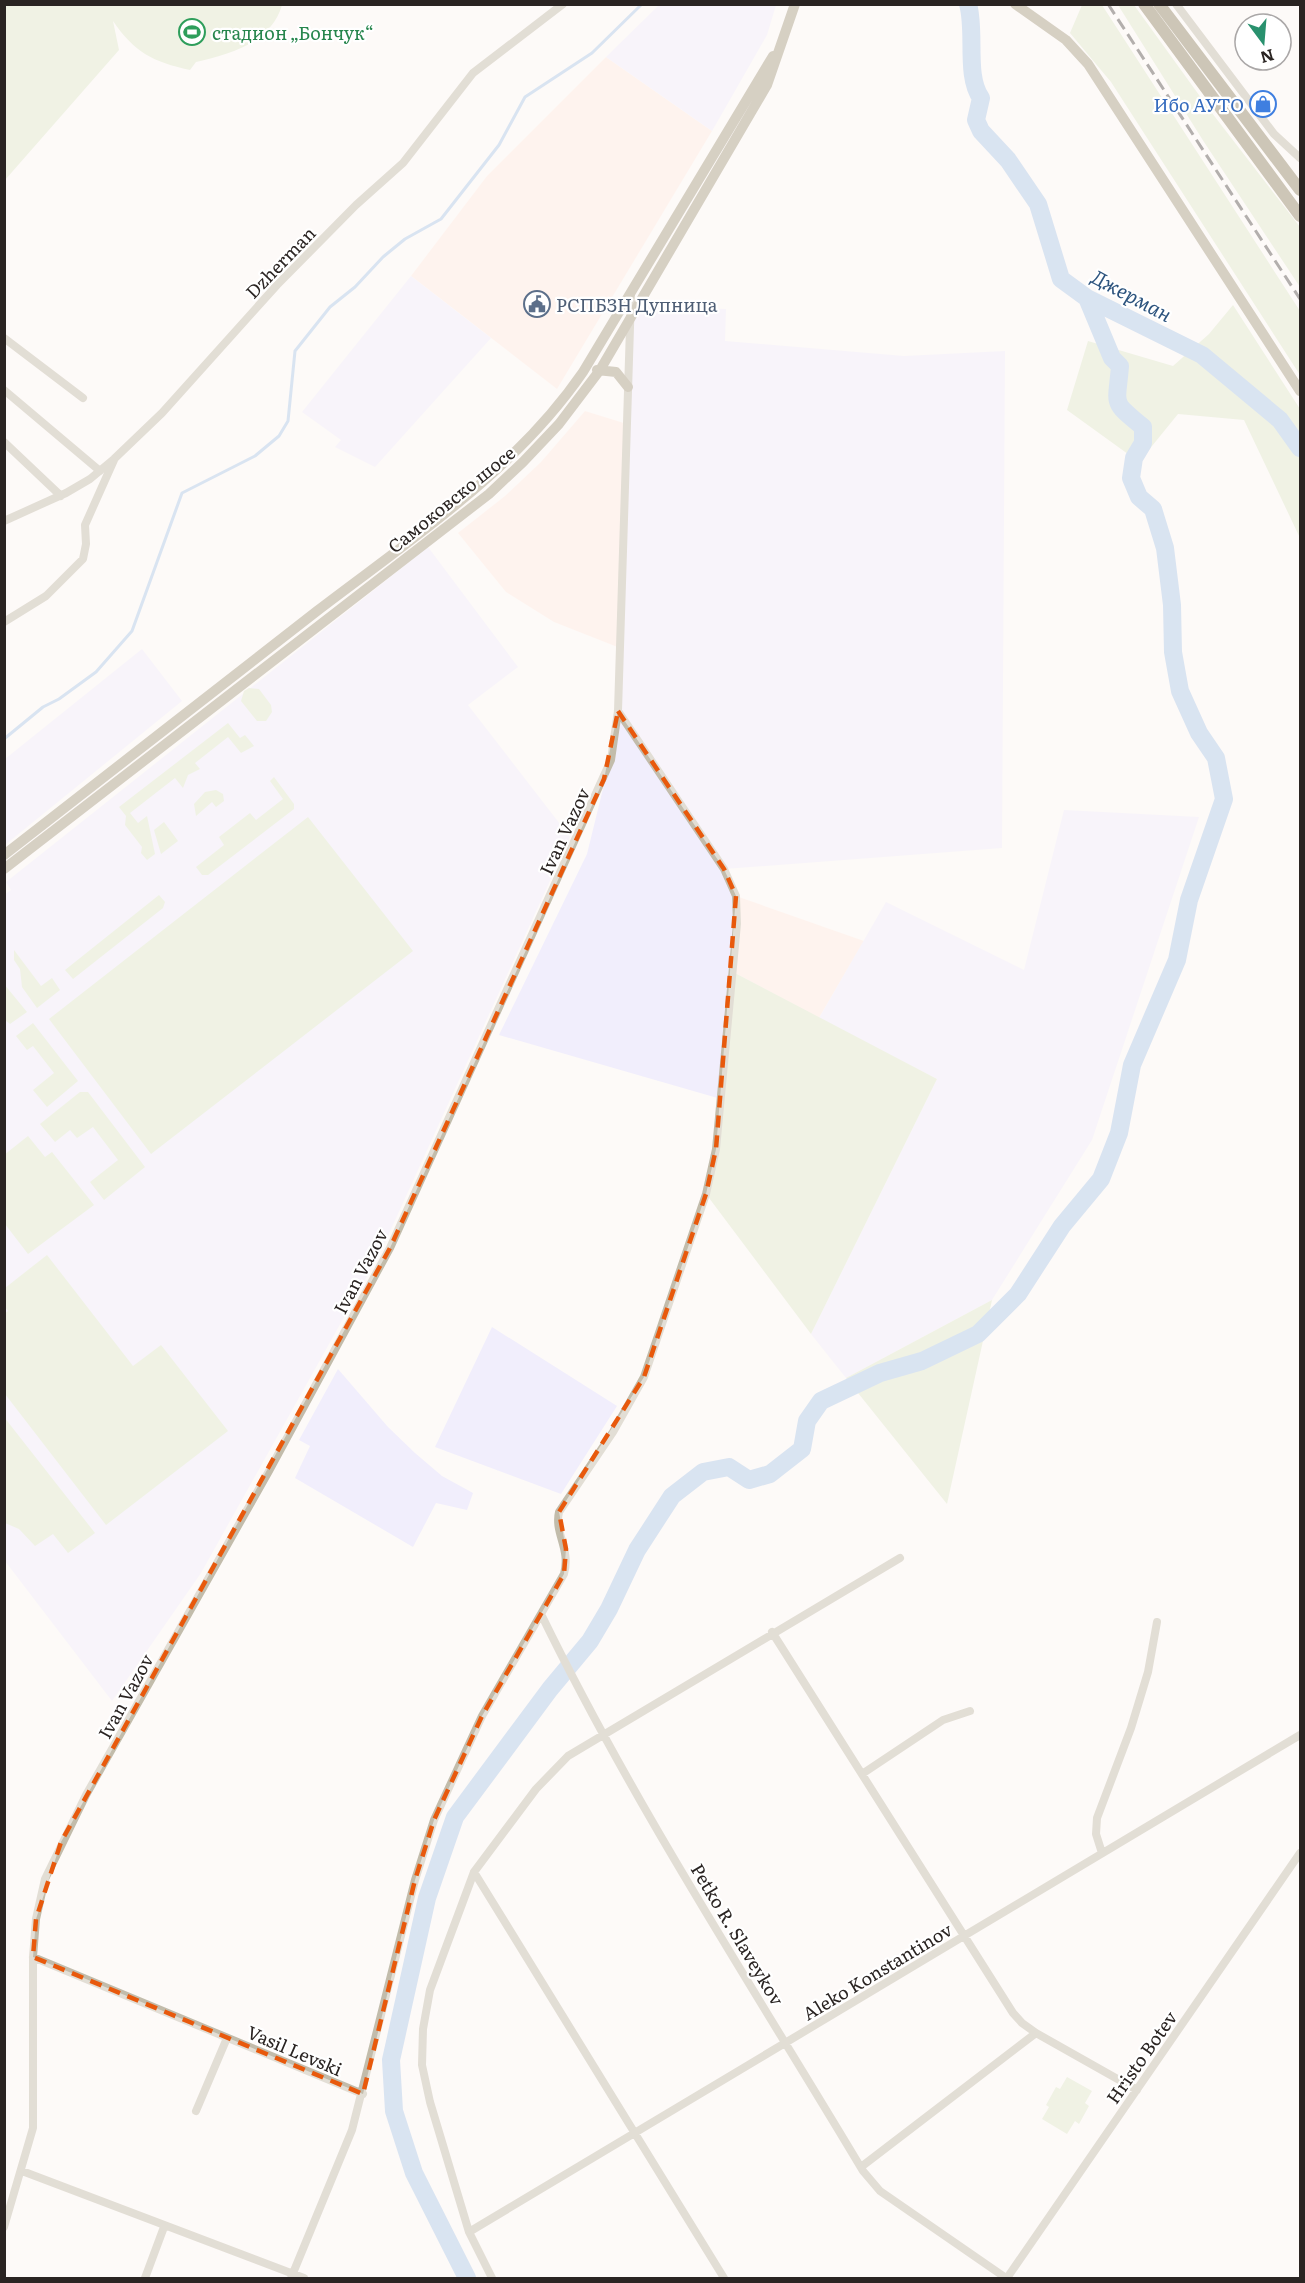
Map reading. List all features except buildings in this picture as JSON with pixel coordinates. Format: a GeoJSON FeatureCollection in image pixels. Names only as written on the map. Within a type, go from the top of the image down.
{"type":"FeatureCollection","features":[{"type":"Feature","properties":{"kind":"main road","name":"Самоковско шосе"},"geometry":{"type":"LineString","coordinates":[[4,869],[489,494],[559,424],[600,370],[767,85],[795,4]]}},
{"type":"Feature","properties":{"kind":"main road"},"geometry":{"type":"LineString","coordinates":[[1015,4],[1066,40],[1088,64],[1300,391]]}},
{"type":"Feature","properties":{"kind":"main road"},"geometry":{"type":"LineString","coordinates":[[1144,4],[1300,216]]}},
{"type":"Feature","properties":{"kind":"main road"},"geometry":{"type":"LineString","coordinates":[[1159,4],[1300,190]]}},
{"type":"Feature","properties":{"kind":"main road","name":"Самоковско шосе"},"geometry":{"type":"LineString","coordinates":[[4,855],[480,484],[549,418],[583,372],[784,38]]}},
{"type":"Feature","properties":{"kind":"main road"},"geometry":{"type":"LineString","coordinates":[[583,372],[600,370],[616,372],[628,387]]}},
{"type":"Feature","properties":{"kind":"street","name":"Dzherman"},"geometry":{"type":"LineString","coordinates":[[4,521],[61,496],[100,471],[114,459],[162,413],[277,285],[356,205],[403,163],[473,73],[563,4]]}},
{"type":"Feature","properties":{"kind":"street"},"geometry":{"type":"LineString","coordinates":[[1176,4],[1274,134],[1300,158]]}},
{"type":"Feature","properties":{"kind":"street","name":"Ivan Vazov"},"geometry":{"type":"LineString","coordinates":[[4,2227],[33,2128],[33,1958],[36,1919],[45,1879],[61,1842],[269,1471],[390,1248],[611,760],[618,711],[631,292]]}},
{"type":"Feature","properties":{"kind":"street"},"geometry":{"type":"LineString","coordinates":[[4,338],[83,398]]}},
{"type":"Feature","properties":{"kind":"street"},"geometry":{"type":"LineString","coordinates":[[4,390],[100,471]]}},
{"type":"Feature","properties":{"kind":"street"},"geometry":{"type":"LineString","coordinates":[[4,442],[61,496]]}},
{"type":"Feature","properties":{"kind":"street"},"geometry":{"type":"LineString","coordinates":[[4,622],[46,596],[82,559],[86,544],[85,525],[114,459]]}},
{"type":"Feature","properties":{"kind":"street"},"geometry":{"type":"LineString","coordinates":[[292,2276],[352,2130],[363,2094],[415,1880],[434,1820],[483,1716],[567,1563],[566,1549],[557,1518],[559,1512],[618,1423],[644,1377],[706,1194],[716,1149],[738,910],[732,884],[618,711]]}},
{"type":"Feature","properties":{"kind":"street"},"geometry":{"type":"LineString","coordinates":[[492,2278],[469,2232],[430,2102],[422,2064],[423,2029],[430,1990],[474,1872],[536,1789],[568,1756],[772,1632],[900,1558]]}},
{"type":"Feature","properties":{"kind":"street","name":"Petko R. Slaveykov"},"geometry":{"type":"LineString","coordinates":[[541,1614],[602,1734],[861,2167],[880,2191],[1007,2278]]}},
{"type":"Feature","properties":{"kind":"street"},"geometry":{"type":"LineString","coordinates":[[1102,1853],[1096,1834],[1097,1818],[1131,1728],[1148,1672],[1157,1622]]}},
{"type":"Feature","properties":{"kind":"street"},"geometry":{"type":"LineString","coordinates":[[772,1632],[1013,2013],[1036,2033],[1137,2090]]}},
{"type":"Feature","properties":{"kind":"street"},"geometry":{"type":"LineString","coordinates":[[861,1774],[943,1720],[970,1712]]}},
{"type":"Feature","properties":{"kind":"street","name":"Aleko Konstantinov"},"geometry":{"type":"LineString","coordinates":[[469,2232],[1300,1735]]}},
{"type":"Feature","properties":{"kind":"street","name":"Hristo Botev"},"geometry":{"type":"LineString","coordinates":[[1007,2278],[1300,1853]]}},
{"type":"Feature","properties":{"kind":"street"},"geometry":{"type":"LineString","coordinates":[[474,1872],[724,2278]]}},
{"type":"Feature","properties":{"kind":"street","name":"Vasil Levski"},"geometry":{"type":"LineString","coordinates":[[33,1958],[363,2094]]}},
{"type":"Feature","properties":{"kind":"street"},"geometry":{"type":"LineString","coordinates":[[861,2167],[1036,2033]]}},
{"type":"Feature","properties":{"kind":"street"},"geometry":{"type":"LineString","coordinates":[[196,2110],[227,2038]]}},
{"type":"Feature","properties":{"kind":"street"},"geometry":{"type":"LineString","coordinates":[[22,2171],[292,2276],[304,2278]]}},
{"type":"Feature","properties":{"kind":"street"},"geometry":{"type":"LineString","coordinates":[[145,2278],[164,2227]]}},
{"type":"Feature","properties":{"kind":"highlighted area"},"geometry":{"type":"Polygon","coordinates":[[[618,711],[724,869],[736,896],[716,1149],[706,1194],[644,1377],[559,1512],[566,1549],[564,1574],[482,1716],[434,1820],[415,1880],[363,2094],[33,1957],[36,1919],[61,1842],[390,1248],[604,779],[618,711]]]}},
{"type":"Feature","properties":{"kind":"shaded area"},"geometry":{"type":"Polygon","coordinates":[[[659,5],[776,5],[767,35],[712,131],[606,57],[659,5]]]}},
{"type":"Feature","properties":{"kind":"shaded area"},"geometry":{"type":"Polygon","coordinates":[[[606,57],[712,131],[557,389],[411,276],[487,176],[606,57]]]}},
{"type":"Feature","properties":{"kind":"shaded area"},"geometry":{"type":"Polygon","coordinates":[[[411,276],[491,338],[375,467],[335,447],[341,440],[302,412],[411,276]]]}},
{"type":"Feature","properties":{"kind":"shaded area"},"geometry":{"type":"Polygon","coordinates":[[[638,306],[726,309],[725,341],[904,356],[1005,351],[1002,848],[724,869],[736,896],[721,1099],[499,1035],[587,854],[615,740],[630,319],[638,306]]]}},
{"type":"Feature","properties":{"kind":"shaded area"},"geometry":{"type":"Polygon","coordinates":[[[585,411],[627,424],[620,648],[554,622],[506,592],[458,533],[505,496],[541,462],[585,411]]]}},
{"type":"Feature","properties":{"kind":"shaded area"},"geometry":{"type":"Polygon","coordinates":[[[428,547],[518,667],[468,705],[570,837],[381,1251],[201,1573],[112,1701],[5,1561],[4,895],[11,890],[6,882],[428,547]]]}},
{"type":"Feature","properties":{"kind":"shaded area"},"geometry":{"type":"Polygon","coordinates":[[[142,649],[182,701],[5,845],[5,759],[142,649]]]}},
{"type":"Feature","properties":{"kind":"shaded area"},"geometry":{"type":"Polygon","coordinates":[[[1064,810],[1199,817],[1092,1140],[992,1300],[846,1378],[811,1334],[937,1079],[819,1018],[886,902],[1024,970],[1064,810]]]}},
{"type":"Feature","properties":{"kind":"shaded area"},"geometry":{"type":"Polygon","coordinates":[[[736,896],[864,941],[819,1018],[733,972],[736,896]]]}},
{"type":"Feature","properties":{"kind":"shaded area"},"geometry":{"type":"Polygon","coordinates":[[[492,1327],[617,1406],[561,1494],[435,1447],[492,1327]]]}},
{"type":"Feature","properties":{"kind":"shaded area"},"geometry":{"type":"Polygon","coordinates":[[[338,1369],[388,1427],[415,1453],[442,1476],[473,1493],[467,1510],[436,1503],[413,1547],[295,1478],[310,1446],[299,1440],[338,1369]]]}},
{"type":"Feature","properties":{"kind":"green space"},"geometry":{"type":"Polygon","coordinates":[[[5,4],[282,5],[277,18],[259,38],[222,55],[196,62],[190,70],[165,63],[146,54],[129,41],[113,21],[119,50],[5,180],[5,4]]]}},
{"type":"Feature","properties":{"kind":"green space"},"geometry":{"type":"Polygon","coordinates":[[[1082,5],[1102,5],[1300,311],[1300,375],[1111,82],[1070,33],[1082,5]]]}},
{"type":"Feature","properties":{"kind":"green space"},"geometry":{"type":"Polygon","coordinates":[[[1118,5],[1134,5],[1212,113],[1300,227],[1300,287],[1204,142],[1118,5]]]}},
{"type":"Feature","properties":{"kind":"green space"},"geometry":{"type":"Polygon","coordinates":[[[1233,305],[1300,409],[1300,538],[1244,420],[1178,414],[1139,462],[1067,410],[1088,341],[1173,366],[1209,334],[1233,305]]]}},
{"type":"Feature","properties":{"kind":"green space"},"geometry":{"type":"Polygon","coordinates":[[[249,688],[259,689],[271,705],[272,712],[266,721],[257,721],[241,701],[244,691],[249,688]]]}},
{"type":"Feature","properties":{"kind":"green space"},"geometry":{"type":"Polygon","coordinates":[[[228,723],[240,738],[245,735],[254,746],[241,753],[228,737],[195,763],[200,769],[188,775],[183,788],[175,778],[130,813],[138,823],[147,816],[155,854],[147,860],[141,853],[142,847],[125,825],[126,816],[119,807],[228,723]]]}},
{"type":"Feature","properties":{"kind":"green space"},"geometry":{"type":"Polygon","coordinates":[[[274,777],[294,804],[294,809],[208,875],[202,875],[196,867],[224,845],[219,837],[250,813],[256,820],[283,799],[270,781],[274,777]]]}},
{"type":"Feature","properties":{"kind":"green space"},"geometry":{"type":"Polygon","coordinates":[[[216,790],[223,794],[224,801],[216,807],[212,802],[196,816],[194,804],[205,792],[216,790]]]}},
{"type":"Feature","properties":{"kind":"green space"},"geometry":{"type":"Polygon","coordinates":[[[308,817],[413,951],[151,1154],[49,1019],[308,817]]]}},
{"type":"Feature","properties":{"kind":"green space"},"geometry":{"type":"Polygon","coordinates":[[[164,822],[178,841],[161,854],[154,830],[164,822]]]}},
{"type":"Feature","properties":{"kind":"green space"},"geometry":{"type":"Polygon","coordinates":[[[159,895],[165,902],[163,908],[73,979],[65,970],[159,895]]]}},
{"type":"Feature","properties":{"kind":"green space"},"geometry":{"type":"Polygon","coordinates":[[[14,950],[41,986],[52,978],[60,990],[37,1008],[22,987],[20,969],[14,960],[14,950]]]}},
{"type":"Feature","properties":{"kind":"green space"},"geometry":{"type":"Polygon","coordinates":[[[733,972],[937,1079],[811,1334],[706,1194],[716,1149],[733,972]]]}},
{"type":"Feature","properties":{"kind":"green space"},"geometry":{"type":"Polygon","coordinates":[[[4,984],[27,1012],[10,1024],[5,1020],[4,984]]]}},
{"type":"Feature","properties":{"kind":"green space"},"geometry":{"type":"Polygon","coordinates":[[[33,1023],[78,1081],[47,1107],[33,1090],[54,1073],[33,1046],[27,1050],[16,1036],[33,1023]]]}},
{"type":"Feature","properties":{"kind":"green space"},"geometry":{"type":"Polygon","coordinates":[[[80,1092],[88,1092],[145,1167],[104,1200],[90,1182],[118,1160],[93,1127],[77,1138],[70,1130],[55,1142],[40,1124],[80,1092]]]}},
{"type":"Feature","properties":{"kind":"green space"},"geometry":{"type":"Polygon","coordinates":[[[28,1136],[45,1157],[52,1152],[94,1205],[28,1254],[5,1224],[4,1155],[28,1136]]]}},
{"type":"Feature","properties":{"kind":"green space"},"geometry":{"type":"Polygon","coordinates":[[[47,1255],[133,1366],[161,1345],[228,1431],[106,1525],[5,1394],[4,1314],[8,1311],[5,1307],[5,1288],[47,1255]]]}},
{"type":"Feature","properties":{"kind":"green space"},"geometry":{"type":"Polygon","coordinates":[[[992,1300],[947,1504],[846,1378],[992,1300]]]}},
{"type":"Feature","properties":{"kind":"green space"},"geometry":{"type":"Polygon","coordinates":[[[4,1417],[95,1533],[68,1553],[53,1534],[35,1546],[19,1529],[5,1523],[4,1417]]]}},
{"type":"Feature","properties":{"kind":"green space"},"geometry":{"type":"Polygon","coordinates":[[[1067,2077],[1092,2091],[1085,2103],[1089,2106],[1079,2124],[1075,2121],[1067,2134],[1042,2119],[1049,2107],[1046,2105],[1056,2087],[1060,2089],[1067,2077]]]}},
{"type":"Feature","properties":{"kind":"waterway"},"geometry":{"type":"LineString","coordinates":[[4,739],[43,707],[59,699],[96,672],[132,631],[182,493],[255,456],[279,436],[288,421],[295,351],[330,307],[355,287],[383,257],[405,239],[441,219],[499,145],[525,97],[592,53],[642,4]]}},
{"type":"Feature","properties":{"kind":"waterway","name":"Джерман"},"geometry":{"type":"LineString","coordinates":[[968,4],[973,78],[981,98],[976,120],[981,131],[1008,160],[1038,204],[1061,279],[1087,298],[1202,355],[1280,420],[1300,448]]}},
{"type":"Feature","properties":{"kind":"waterway"},"geometry":{"type":"LineString","coordinates":[[467,2278],[414,2173],[394,2111],[391,2060],[427,1898],[455,1817],[550,1689],[590,1641],[609,1609],[637,1550],[672,1496],[703,1472],[729,1467],[749,1480],[770,1474],[802,1449],[807,1421],[821,1401],[880,1373],[922,1361],[978,1334],[1018,1294],[1062,1226],[1101,1179],[1119,1133],[1132,1065],[1177,960],[1189,900],[1224,799],[1216,758],[1199,733],[1180,691],[1173,652],[1172,605],[1165,548],[1153,509],[1139,497],[1131,478],[1134,458],[1143,443],[1143,427],[1120,406],[1117,396],[1120,366],[1112,358],[1087,298]]}},
{"type":"Feature","properties":{"kind":"railway"},"geometry":{"type":"LineString","coordinates":[[1108,4],[1300,299]]}},
{"type":"Feature","properties":{"kind":"place","name":"стадион „Бончук“"},"geometry":{"type":"Point","coordinates":[192,32]}},
{"type":"Feature","properties":{"kind":"place","name":"Ибо АУТО"},"geometry":{"type":"Point","coordinates":[1263,104]}},
{"type":"Feature","properties":{"kind":"place","name":"РСПБЗН Дупница"},"geometry":{"type":"Point","coordinates":[537,304]}}]}
